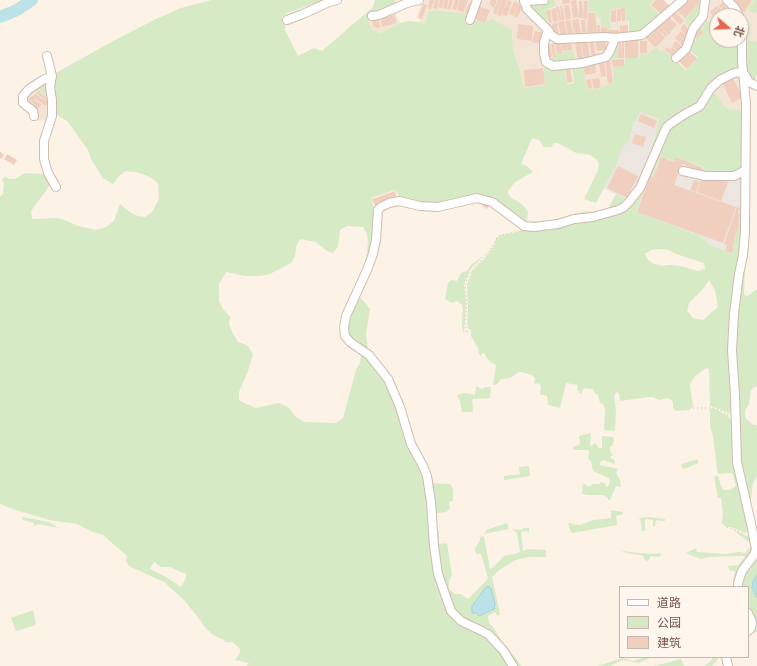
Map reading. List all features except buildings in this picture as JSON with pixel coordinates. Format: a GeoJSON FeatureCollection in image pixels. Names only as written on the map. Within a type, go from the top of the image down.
{"type":"FeatureCollection","features":[{"type":"Feature","properties":{"kind":"street"},"geometry":{"type":"LineString","coordinates":[[286,20],[337,0]]}},
{"type":"Feature","properties":{"kind":"street"},"geometry":{"type":"LineString","coordinates":[[372,16],[379,16],[407,3],[419,0]]}},
{"type":"Feature","properties":{"kind":"street"},"geometry":{"type":"LineString","coordinates":[[470,20],[477,0]]}},
{"type":"Feature","properties":{"kind":"street"},"geometry":{"type":"LineString","coordinates":[[544,0],[524,0],[527,9],[551,35],[557,39],[615,38],[642,35],[683,0]]}},
{"type":"Feature","properties":{"kind":"street"},"geometry":{"type":"LineString","coordinates":[[676,58],[686,49],[693,30],[703,16],[705,0]]}},
{"type":"Feature","properties":{"kind":"street"},"geometry":{"type":"LineString","coordinates":[[727,0],[735,8]]}},
{"type":"Feature","properties":{"kind":"street"},"geometry":{"type":"LineString","coordinates":[[548,30],[544,43],[544,53],[546,62],[553,66],[606,57],[615,38]]}},
{"type":"Feature","properties":{"kind":"street"},"geometry":{"type":"LineString","coordinates":[[738,586],[742,571],[757,551],[736,462],[736,423],[732,338],[744,244],[746,104],[742,48]]}},
{"type":"Feature","properties":{"kind":"street"},"geometry":{"type":"LineString","coordinates":[[743,48],[745,76],[749,82],[756,85]]}},
{"type":"Feature","properties":{"kind":"street"},"geometry":{"type":"LineString","coordinates":[[47,56],[52,76],[50,87],[52,116],[44,141],[43,155],[46,168],[56,186]]}},
{"type":"Feature","properties":{"kind":"street"},"geometry":{"type":"LineString","coordinates":[[513,666],[503,650],[488,634],[461,621],[451,611],[438,574],[427,476],[411,444],[400,408],[388,379],[369,355],[350,342],[345,336],[344,328],[346,316],[373,254],[376,240],[378,210],[399,201],[420,206],[438,207],[477,198],[492,202],[524,226],[534,228],[549,226],[574,219],[594,218],[624,207],[636,195],[640,188],[663,134],[670,124],[700,106],[711,88],[720,80],[734,73],[743,72]]}},
{"type":"Feature","properties":{"kind":"street"},"geometry":{"type":"LineString","coordinates":[[34,116],[33,111],[23,103],[24,96],[29,89],[52,76]]}},
{"type":"Feature","properties":{"kind":"street"},"geometry":{"type":"LineString","coordinates":[[683,171],[705,176],[734,176],[744,170]]}},
{"type":"Feature","properties":{"kind":"street"},"geometry":{"type":"LineString","coordinates":[[749,614],[752,622],[749,630]]}},
{"type":"Feature","properties":{"kind":"path"},"geometry":{"type":"LineString","coordinates":[[467,332],[465,324],[467,301],[465,284],[469,274],[492,247],[498,236],[518,232],[524,226]]}},
{"type":"Feature","properties":{"kind":"path"},"geometry":{"type":"LineString","coordinates":[[693,408],[708,407],[718,409],[726,413],[736,423]]}},
{"type":"Feature","properties":{"kind":"path"},"geometry":{"type":"LineString","coordinates":[[727,527],[755,538]]}},
{"type":"Feature","properties":{"kind":"shaded area"},"geometry":{"type":"Polygon","coordinates":[[[422,0],[476,0],[470,16],[455,12],[434,10],[429,11],[425,24],[420,22],[417,18],[422,0]]]}},
{"type":"Feature","properties":{"kind":"shaded area"},"geometry":{"type":"Polygon","coordinates":[[[478,0],[518,0],[545,30],[543,62],[545,85],[524,88],[513,49],[512,30],[491,18],[485,23],[471,19],[478,0]]]}},
{"type":"Feature","properties":{"kind":"shaded area"},"geometry":{"type":"Polygon","coordinates":[[[554,0],[589,0],[588,12],[596,12],[608,26],[608,29],[611,29],[610,10],[616,8],[626,8],[626,20],[628,21],[629,34],[560,37],[553,34],[551,23],[548,23],[545,10],[556,7],[554,0]]]}},
{"type":"Feature","properties":{"kind":"shaded area"},"geometry":{"type":"Polygon","coordinates":[[[686,0],[703,0],[685,22],[691,29],[685,48],[675,59],[664,50],[662,52],[640,58],[625,58],[625,66],[615,83],[602,86],[602,88],[587,90],[583,64],[618,58],[618,39],[686,0]]]}},
{"type":"Feature","properties":{"kind":"shaded area"},"geometry":{"type":"Polygon","coordinates":[[[707,0],[724,0],[730,8],[709,8],[709,22],[705,17],[707,0]]]}},
{"type":"Feature","properties":{"kind":"shaded area"},"geometry":{"type":"Polygon","coordinates":[[[734,0],[754,0],[749,8],[737,8],[733,3],[734,0]]]}},
{"type":"Feature","properties":{"kind":"shaded area"},"geometry":{"type":"Polygon","coordinates":[[[749,10],[757,13],[757,42],[749,40],[751,25],[749,24],[749,10]]]}},
{"type":"Feature","properties":{"kind":"shaded area"},"geometry":{"type":"Polygon","coordinates":[[[395,13],[400,23],[380,33],[372,30],[368,21],[370,17],[384,17],[395,13]]]}},
{"type":"Feature","properties":{"kind":"shaded area"},"geometry":{"type":"Polygon","coordinates":[[[571,40],[609,41],[609,44],[606,53],[575,62],[574,50],[548,59],[546,44],[571,40]]]}},
{"type":"Feature","properties":{"kind":"shaded area"},"geometry":{"type":"Polygon","coordinates":[[[736,77],[741,78],[743,111],[726,108],[713,90],[716,86],[736,77]]]}},
{"type":"Feature","properties":{"kind":"shaded area"},"geometry":{"type":"Polygon","coordinates":[[[36,88],[49,98],[48,120],[37,121],[33,119],[30,113],[19,101],[36,88]]]}},
{"type":"Feature","properties":{"kind":"shaded area"},"geometry":{"type":"Polygon","coordinates":[[[640,111],[659,119],[644,177],[627,200],[604,188],[617,164],[622,148],[630,139],[633,126],[640,111]]]}},
{"type":"Feature","properties":{"kind":"shaded area"},"geometry":{"type":"Polygon","coordinates":[[[661,156],[675,156],[704,167],[701,174],[742,166],[741,215],[732,246],[735,247],[732,254],[709,244],[700,236],[636,213],[649,175],[653,176],[661,156]]]}},
{"type":"Feature","properties":{"kind":"green space"},"geometry":{"type":"Polygon","coordinates":[[[212,0],[324,0],[287,13],[282,17],[282,22],[286,24],[285,30],[298,56],[314,48],[322,51],[373,7],[375,0],[395,0],[397,6],[370,17],[368,21],[372,30],[380,33],[400,23],[409,21],[425,24],[429,11],[434,10],[461,13],[470,16],[471,19],[485,23],[491,18],[512,30],[513,49],[524,88],[545,85],[543,62],[564,67],[567,84],[574,83],[571,65],[583,64],[587,90],[602,88],[602,86],[614,83],[613,67],[625,66],[625,58],[640,58],[640,54],[647,54],[656,48],[661,52],[664,50],[686,70],[698,57],[688,49],[693,34],[697,38],[703,33],[697,27],[705,17],[709,22],[709,48],[740,48],[741,69],[734,71],[702,102],[670,122],[649,158],[659,119],[640,112],[633,126],[630,139],[622,148],[617,164],[596,203],[584,199],[598,170],[599,163],[596,159],[590,155],[576,153],[558,143],[554,143],[551,147],[544,147],[539,140],[532,138],[521,164],[527,166],[533,172],[515,182],[508,191],[511,198],[522,204],[528,211],[527,221],[525,224],[485,199],[438,205],[401,200],[395,190],[371,198],[375,211],[375,240],[365,265],[368,243],[367,234],[363,227],[347,226],[340,230],[338,247],[333,253],[327,251],[316,242],[300,239],[296,247],[295,256],[291,263],[270,274],[260,276],[246,276],[226,272],[219,284],[219,301],[223,309],[230,317],[229,324],[233,334],[238,342],[247,345],[253,354],[239,392],[239,400],[256,408],[279,403],[288,407],[295,416],[304,422],[336,423],[343,418],[356,370],[360,363],[361,354],[367,356],[386,380],[425,477],[432,546],[450,612],[487,635],[512,666],[247,666],[249,663],[235,660],[239,655],[240,649],[235,644],[232,642],[225,642],[224,640],[213,635],[203,625],[184,600],[164,582],[129,566],[126,561],[127,556],[103,535],[77,524],[49,520],[0,504],[0,197],[3,194],[4,184],[2,179],[6,177],[9,179],[15,179],[25,173],[42,174],[49,177],[50,183],[48,188],[31,211],[32,219],[58,218],[78,226],[96,230],[106,227],[114,221],[120,204],[131,213],[138,216],[145,217],[152,212],[159,199],[158,183],[148,176],[136,172],[126,171],[119,176],[113,184],[103,178],[91,159],[88,150],[73,129],[67,121],[54,112],[52,86],[54,74],[156,19],[181,8],[212,0]],[[154,562],[150,569],[181,587],[186,578],[186,574],[170,567],[161,567],[154,562]]]}},
{"type":"Feature","properties":{"kind":"green space"},"geometry":{"type":"Polygon","coordinates":[[[549,0],[554,0],[556,6],[546,10],[548,23],[551,23],[553,34],[529,7],[530,3],[547,2],[549,0]]]}},
{"type":"Feature","properties":{"kind":"green space"},"geometry":{"type":"Polygon","coordinates":[[[589,0],[654,0],[650,5],[662,16],[642,32],[629,34],[629,21],[626,20],[625,8],[616,8],[616,10],[610,10],[611,29],[608,30],[608,26],[601,27],[601,17],[596,17],[596,12],[588,12],[589,0]]]}},
{"type":"Feature","properties":{"kind":"green space"},"geometry":{"type":"Polygon","coordinates":[[[703,0],[703,11],[691,29],[685,22],[685,19],[703,0]]]}},
{"type":"Feature","properties":{"kind":"green space"},"geometry":{"type":"Polygon","coordinates":[[[754,0],[757,0],[757,13],[751,12],[749,8],[754,0]]]}},
{"type":"Feature","properties":{"kind":"green space"},"geometry":{"type":"Polygon","coordinates":[[[749,21],[751,25],[749,40],[749,21]]]}},
{"type":"Feature","properties":{"kind":"green space"},"geometry":{"type":"Polygon","coordinates":[[[618,39],[618,58],[610,60],[614,46],[618,39]]]}},
{"type":"Feature","properties":{"kind":"green space"},"geometry":{"type":"Polygon","coordinates":[[[749,40],[757,42],[757,74],[755,80],[752,82],[748,74],[745,48],[749,48],[749,40]]]}},
{"type":"Feature","properties":{"kind":"green space"},"geometry":{"type":"Polygon","coordinates":[[[574,50],[575,62],[555,65],[548,59],[556,57],[556,54],[574,50]]]}},
{"type":"Feature","properties":{"kind":"green space"},"geometry":{"type":"Polygon","coordinates":[[[49,79],[49,98],[36,88],[49,79]]]}},
{"type":"Feature","properties":{"kind":"green space"},"geometry":{"type":"Polygon","coordinates":[[[713,90],[726,108],[743,111],[742,166],[737,173],[701,174],[704,167],[676,157],[674,161],[661,156],[653,177],[649,176],[636,212],[700,236],[709,244],[732,254],[735,247],[732,246],[739,224],[741,209],[742,227],[739,263],[733,419],[730,414],[710,406],[709,369],[706,368],[695,376],[691,382],[690,386],[693,406],[690,410],[675,411],[673,402],[666,398],[659,400],[653,397],[648,397],[620,401],[619,393],[616,392],[614,397],[616,411],[615,431],[604,430],[605,408],[603,404],[600,403],[598,395],[593,389],[584,388],[580,394],[577,389],[578,385],[566,383],[560,408],[548,405],[547,396],[540,394],[541,386],[538,383],[534,384],[535,378],[532,375],[519,372],[510,378],[501,379],[496,385],[493,385],[496,365],[490,362],[484,353],[482,353],[481,356],[479,354],[478,348],[471,336],[471,331],[467,324],[467,284],[472,271],[485,258],[493,247],[496,239],[501,235],[518,232],[524,227],[534,229],[630,203],[667,129],[713,90]],[[651,250],[645,254],[648,260],[654,264],[662,266],[680,266],[698,271],[705,269],[704,263],[676,254],[669,250],[651,250]],[[709,280],[703,289],[689,303],[687,311],[693,318],[703,320],[718,307],[715,291],[709,280]]]}},
{"type":"Feature","properties":{"kind":"green space"},"geometry":{"type":"Polygon","coordinates":[[[632,191],[636,193],[623,206],[613,210],[528,226],[533,221],[545,222],[586,211],[600,212],[609,207],[616,194],[627,200],[632,191]]]}},
{"type":"Feature","properties":{"kind":"green space"},"geometry":{"type":"Polygon","coordinates":[[[748,237],[749,249],[745,270],[744,294],[746,296],[749,295],[757,289],[757,386],[751,390],[749,404],[745,410],[745,417],[748,421],[754,425],[757,425],[757,476],[753,483],[751,499],[749,498],[739,459],[738,432],[740,409],[735,327],[748,237]]]}},
{"type":"Feature","properties":{"kind":"green space"},"geometry":{"type":"Polygon","coordinates":[[[483,256],[470,270],[464,284],[466,301],[464,333],[462,327],[462,305],[457,301],[452,303],[445,299],[448,283],[451,280],[457,281],[461,273],[467,271],[472,264],[483,256]]]}},
{"type":"Feature","properties":{"kind":"green space"},"geometry":{"type":"Polygon","coordinates":[[[359,296],[370,309],[366,334],[368,350],[351,341],[346,328],[347,316],[359,296]]]}},
{"type":"Feature","properties":{"kind":"green space"},"geometry":{"type":"Polygon","coordinates":[[[476,386],[482,389],[485,387],[490,387],[490,398],[473,399],[473,412],[462,412],[457,395],[464,393],[475,395],[476,386]]]}},
{"type":"Feature","properties":{"kind":"green space"},"geometry":{"type":"Polygon","coordinates":[[[713,408],[727,415],[733,424],[732,452],[749,530],[746,533],[731,527],[725,527],[725,525],[722,524],[723,513],[721,498],[718,498],[714,477],[718,476],[724,490],[730,490],[736,486],[732,473],[718,474],[713,436],[710,427],[710,409],[713,408]]]}},
{"type":"Feature","properties":{"kind":"green space"},"geometry":{"type":"Polygon","coordinates":[[[591,433],[590,447],[595,443],[599,448],[602,448],[602,436],[613,437],[614,441],[610,447],[610,450],[613,456],[610,458],[614,459],[615,464],[604,460],[600,462],[600,465],[618,469],[616,473],[620,480],[621,487],[616,486],[610,500],[608,500],[608,498],[604,495],[582,494],[583,483],[589,487],[593,484],[600,484],[600,482],[605,483],[608,487],[610,481],[609,478],[593,471],[591,461],[588,459],[588,450],[573,450],[573,447],[580,445],[579,436],[591,433]]]}},
{"type":"Feature","properties":{"kind":"green space"},"geometry":{"type":"Polygon","coordinates":[[[698,459],[698,463],[684,469],[682,468],[682,464],[698,459]]]}},
{"type":"Feature","properties":{"kind":"green space"},"geometry":{"type":"Polygon","coordinates":[[[529,466],[530,476],[504,480],[504,476],[520,474],[519,467],[529,466]]]}},
{"type":"Feature","properties":{"kind":"green space"},"geometry":{"type":"Polygon","coordinates":[[[429,483],[450,484],[453,489],[453,501],[449,502],[450,509],[446,512],[437,513],[436,518],[439,532],[439,544],[447,543],[452,575],[449,581],[449,589],[455,594],[461,594],[468,599],[488,578],[481,554],[476,554],[475,548],[480,541],[480,537],[484,536],[490,570],[504,556],[518,553],[520,551],[517,533],[512,529],[522,530],[523,528],[529,528],[529,533],[526,531],[521,532],[523,551],[527,549],[546,550],[546,557],[530,557],[515,560],[498,571],[492,577],[500,614],[497,616],[495,612],[488,616],[489,623],[521,666],[515,666],[504,650],[452,610],[443,588],[429,483]],[[486,587],[472,606],[473,612],[480,616],[491,611],[486,587]]]}},
{"type":"Feature","properties":{"kind":"green space"},"geometry":{"type":"Polygon","coordinates":[[[611,510],[623,512],[623,514],[616,516],[617,525],[572,533],[570,530],[568,523],[579,525],[594,520],[611,518],[611,510]]]}},
{"type":"Feature","properties":{"kind":"green space"},"geometry":{"type":"Polygon","coordinates":[[[22,517],[49,522],[58,528],[40,524],[33,526],[34,523],[23,520],[22,517]]]}},
{"type":"Feature","properties":{"kind":"green space"},"geometry":{"type":"Polygon","coordinates":[[[650,517],[665,519],[665,521],[656,520],[655,526],[653,527],[653,520],[647,519],[645,520],[645,531],[642,531],[641,521],[639,518],[650,517]]]}},
{"type":"Feature","properties":{"kind":"green space"},"geometry":{"type":"Polygon","coordinates":[[[507,523],[509,529],[484,534],[486,530],[507,523]]]}},
{"type":"Feature","properties":{"kind":"green space"},"geometry":{"type":"Polygon","coordinates":[[[732,529],[752,539],[754,548],[735,582],[733,580],[735,571],[729,570],[728,566],[738,565],[744,556],[709,557],[701,559],[686,553],[696,548],[697,552],[726,554],[739,552],[745,553],[750,547],[750,543],[732,529]]]}},
{"type":"Feature","properties":{"kind":"green space"},"geometry":{"type":"Polygon","coordinates":[[[621,551],[650,554],[660,553],[661,555],[659,557],[651,556],[648,561],[641,555],[621,551]]]}},
{"type":"Feature","properties":{"kind":"green space"},"geometry":{"type":"Polygon","coordinates":[[[755,559],[757,559],[757,575],[752,588],[757,598],[757,632],[749,634],[749,586],[741,586],[743,574],[755,559]]]}},
{"type":"Feature","properties":{"kind":"green space"},"geometry":{"type":"Polygon","coordinates":[[[33,610],[36,625],[16,631],[11,618],[33,610]]]}},
{"type":"Feature","properties":{"kind":"green space"},"geometry":{"type":"Polygon","coordinates":[[[622,658],[633,661],[643,658],[650,658],[638,663],[623,660],[610,666],[598,666],[622,658]]]}},
{"type":"Feature","properties":{"kind":"green space"},"geometry":{"type":"Polygon","coordinates":[[[712,658],[719,658],[712,666],[704,666],[712,658]]]}},
{"type":"Feature","properties":{"kind":"green space"},"geometry":{"type":"Polygon","coordinates":[[[681,659],[684,666],[654,666],[666,663],[681,659]]]}},
{"type":"Feature","properties":{"kind":"water"},"geometry":{"type":"Polygon","coordinates":[[[757,575],[757,598],[752,588],[753,581],[757,575]]]}},
{"type":"Feature","properties":{"kind":"water"},"geometry":{"type":"Polygon","coordinates":[[[486,587],[491,588],[495,604],[494,609],[479,616],[476,613],[472,613],[472,606],[486,587]]]}},
{"type":"Feature","properties":{"kind":"waterway"},"geometry":{"type":"LineString","coordinates":[[0,17],[17,10],[32,0]]}}]}
